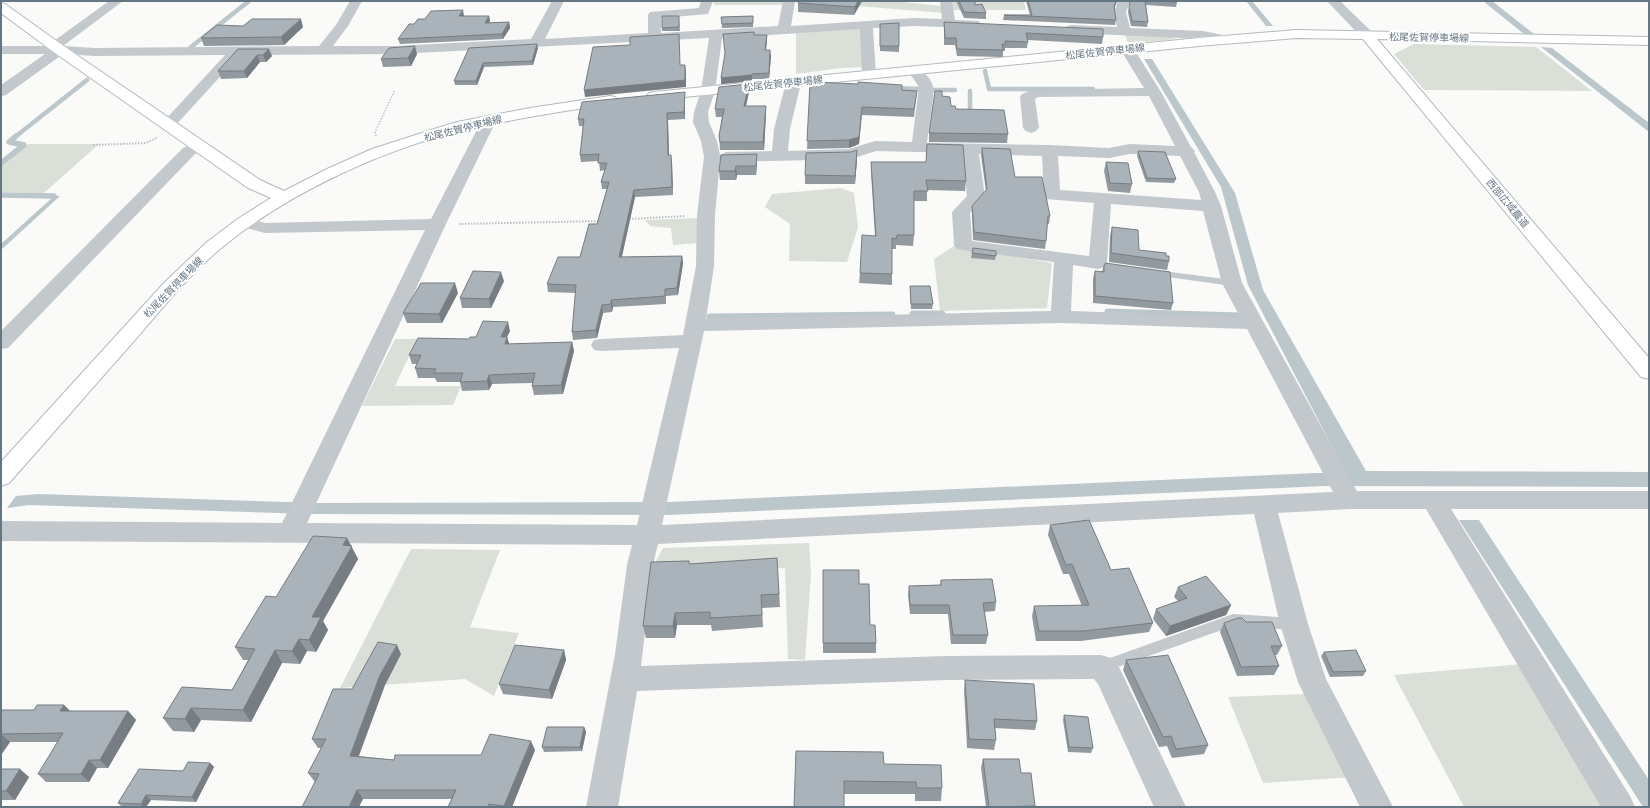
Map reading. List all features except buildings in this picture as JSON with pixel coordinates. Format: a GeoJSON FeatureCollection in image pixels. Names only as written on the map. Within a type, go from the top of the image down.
{"type":"FeatureCollection","features":[{"type":"Feature","properties":{"kind":"main road"},"geometry":{"type":"LineString","coordinates":[[1,7],[57,48],[254,184],[284,197]]}},
{"type":"Feature","properties":{"kind":"main road","name":"松尾佐賀停車場線"},"geometry":{"type":"LineString","coordinates":[[638,98],[912,71],[1126,40],[1228,40],[1296,34],[1649,41]]}},
{"type":"Feature","properties":{"kind":"main road","name":"西部広域農道"},"geometry":{"type":"LineString","coordinates":[[1367,35],[1649,372]]}},
{"type":"Feature","properties":{"kind":"main road","name":"松尾佐賀停車場線"},"geometry":{"type":"LineString","coordinates":[[1,477],[171,287],[213,246],[245,222],[284,197],[333,172],[378,152],[457,127],[530,112],[590,102],[622,99]]}},
{"type":"Feature","properties":{"kind":"street"},"geometry":{"type":"LineString","coordinates":[[1,92],[117,1]]}},
{"type":"Feature","properties":{"kind":"street"},"geometry":{"type":"LineString","coordinates":[[322,51],[342,26],[356,1]]}},
{"type":"Feature","properties":{"kind":"street"},"geometry":{"type":"LineString","coordinates":[[535,44],[558,1]]}},
{"type":"Feature","properties":{"kind":"street"},"geometry":{"type":"LineString","coordinates":[[655,37],[654,15],[704,11],[707,1]]}},
{"type":"Feature","properties":{"kind":"street"},"geometry":{"type":"LineString","coordinates":[[784,30],[789,1]]}},
{"type":"Feature","properties":{"kind":"street"},"geometry":{"type":"LineString","coordinates":[[946,1],[949,23]]}},
{"type":"Feature","properties":{"kind":"street"},"geometry":{"type":"LineString","coordinates":[[1124,1],[1120,12],[1126,40],[1187,151],[1207,192],[1232,283],[1348,496]]}},
{"type":"Feature","properties":{"kind":"street"},"geometry":{"type":"LineString","coordinates":[[1333,1],[1367,35]]}},
{"type":"Feature","properties":{"kind":"street"},"geometry":{"type":"LineString","coordinates":[[1,50],[57,48],[96,52],[395,50],[535,44],[914,22],[986,24]]}},
{"type":"Feature","properties":{"kind":"street"},"geometry":{"type":"LineString","coordinates":[[866,25],[869,75]]}},
{"type":"Feature","properties":{"kind":"street"},"geometry":{"type":"LineString","coordinates":[[1063,28],[1126,40]]}},
{"type":"Feature","properties":{"kind":"street"},"geometry":{"type":"LineString","coordinates":[[602,807],[624,678],[640,565],[694,333],[705,266],[706,215],[712,157],[709,141],[701,122],[701,112],[708,91],[716,34]]}},
{"type":"Feature","properties":{"kind":"street"},"geometry":{"type":"LineString","coordinates":[[169,124],[236,51]]}},
{"type":"Feature","properties":{"kind":"street"},"geometry":{"type":"LineString","coordinates":[[912,71],[919,75],[926,88],[919,147]]}},
{"type":"Feature","properties":{"kind":"street"},"geometry":{"type":"LineString","coordinates":[[780,156],[782,129],[793,82]]}},
{"type":"Feature","properties":{"kind":"street"},"geometry":{"type":"LineString","coordinates":[[1031,128],[1027,97],[1036,93],[1154,92]]}},
{"type":"Feature","properties":{"kind":"street"},"geometry":{"type":"LineString","coordinates":[[292,527],[488,121]]}},
{"type":"Feature","properties":{"kind":"street"},"geometry":{"type":"LineString","coordinates":[[1,343],[189,151],[200,146]]}},
{"type":"Feature","properties":{"kind":"street"},"geometry":{"type":"LineString","coordinates":[[712,157],[850,154],[874,146],[1050,150],[1109,153],[1130,149],[1187,151]]}},
{"type":"Feature","properties":{"kind":"street"},"geometry":{"type":"LineString","coordinates":[[974,149],[976,197],[961,212],[963,246],[1064,258],[1103,265],[1103,198]]}},
{"type":"Feature","properties":{"kind":"street"},"geometry":{"type":"LineString","coordinates":[[1050,150],[1052,192],[1103,198],[1212,206]]}},
{"type":"Feature","properties":{"kind":"street"},"geometry":{"type":"LineString","coordinates":[[245,222],[265,228],[437,224]]}},
{"type":"Feature","properties":{"kind":"street"},"geometry":{"type":"LineString","coordinates":[[1062,317],[1061,308],[1064,258]]}},
{"type":"Feature","properties":{"kind":"street"},"geometry":{"type":"LineString","coordinates":[[601,345],[694,333],[1062,317],[1252,322]]}},
{"type":"Feature","properties":{"kind":"street"},"geometry":{"type":"LineString","coordinates":[[1,531],[292,527],[649,529],[1264,505],[1348,496],[1433,500],[1649,500]]}},
{"type":"Feature","properties":{"kind":"street"},"geometry":{"type":"LineString","coordinates":[[1433,500],[1619,807]]}},
{"type":"Feature","properties":{"kind":"street"},"geometry":{"type":"LineString","coordinates":[[1264,505],[1294,624],[1312,682],[1377,807]]}},
{"type":"Feature","properties":{"kind":"street"},"geometry":{"type":"LineString","coordinates":[[624,678],[947,668],[1100,667],[1109,676],[1170,807]]}},
{"type":"Feature","properties":{"kind":"lane"},"geometry":{"type":"LineString","coordinates":[[1146,272],[1232,283]]}},
{"type":"Feature","properties":{"kind":"lane"},"geometry":{"type":"LineString","coordinates":[[1100,667],[1233,620],[1294,624]]}},
{"type":"Feature","properties":{"kind":"path"},"geometry":{"type":"LineString","coordinates":[[378,152],[375,132],[395,90]]}},
{"type":"Feature","properties":{"kind":"path"},"geometry":{"type":"LineString","coordinates":[[93,145],[146,143],[154,140],[164,132],[169,124]]}},
{"type":"Feature","properties":{"kind":"path"},"geometry":{"type":"LineString","coordinates":[[624,219],[706,215]]}},
{"type":"Feature","properties":{"kind":"path"},"geometry":{"type":"LineString","coordinates":[[437,224],[552,223],[602,220]]}},
{"type":"Feature","properties":{"kind":"shaded area"},"geometry":{"type":"Polygon","coordinates":[[[714,1],[786,1],[785,5],[714,5],[714,1]]]}},
{"type":"Feature","properties":{"kind":"shaded area"},"geometry":{"type":"Polygon","coordinates":[[[861,1],[894,1],[942,6],[943,13],[857,6],[861,1]]]}},
{"type":"Feature","properties":{"kind":"shaded area"},"geometry":{"type":"Polygon","coordinates":[[[951,1],[1067,1],[1024,2],[1026,10],[953,10],[951,1]]]}},
{"type":"Feature","properties":{"kind":"shaded area"},"geometry":{"type":"Polygon","coordinates":[[[1246,1],[1252,1],[1273,26],[1266,26],[1246,1]]]}},
{"type":"Feature","properties":{"kind":"shaded area"},"geometry":{"type":"Polygon","coordinates":[[[1483,1],[1492,1],[1534,34],[1524,34],[1483,1]]]}},
{"type":"Feature","properties":{"kind":"shaded area"},"geometry":{"type":"Polygon","coordinates":[[[864,28],[865,67],[841,68],[796,74],[796,32],[864,28]]]}},
{"type":"Feature","properties":{"kind":"shaded area"},"geometry":{"type":"Polygon","coordinates":[[[1125,34],[1172,36],[1176,39],[1128,44],[1125,34]]]}},
{"type":"Feature","properties":{"kind":"shaded area"},"geometry":{"type":"Polygon","coordinates":[[[1414,44],[1536,47],[1592,91],[1424,90],[1394,54],[1414,44]]]}},
{"type":"Feature","properties":{"kind":"shaded area"},"geometry":{"type":"Polygon","coordinates":[[[1541,47],[1552,48],[1649,123],[1649,132],[1541,47]]]}},
{"type":"Feature","properties":{"kind":"shaded area"},"geometry":{"type":"Polygon","coordinates":[[[1144,59],[1152,59],[1235,193],[1263,290],[1366,471],[1649,472],[1649,487],[1324,486],[666,515],[311,514],[29,505],[7,508],[16,496],[38,494],[317,503],[668,502],[1317,473],[1346,473],[1248,285],[1221,187],[1144,59]]]}},
{"type":"Feature","properties":{"kind":"shaded area"},"geometry":{"type":"Polygon","coordinates":[[[29,144],[99,144],[44,193],[1,192],[1,166],[29,144]]]}},
{"type":"Feature","properties":{"kind":"shaded area"},"geometry":{"type":"Polygon","coordinates":[[[841,188],[854,193],[858,227],[847,262],[789,261],[790,224],[765,207],[772,194],[841,188]]]}},
{"type":"Feature","properties":{"kind":"shaded area"},"geometry":{"type":"Polygon","coordinates":[[[54,196],[60,196],[1,250],[1,244],[54,196]]]}},
{"type":"Feature","properties":{"kind":"shaded area"},"geometry":{"type":"Polygon","coordinates":[[[699,218],[698,243],[673,245],[671,228],[650,226],[645,220],[699,218]]]}},
{"type":"Feature","properties":{"kind":"shaded area"},"geometry":{"type":"Polygon","coordinates":[[[954,246],[1052,263],[1047,308],[940,311],[934,259],[954,246]]]}},
{"type":"Feature","properties":{"kind":"shaded area"},"geometry":{"type":"Polygon","coordinates":[[[395,339],[417,339],[395,386],[461,386],[453,405],[362,406],[395,339]]]}},
{"type":"Feature","properties":{"kind":"shaded area"},"geometry":{"type":"Polygon","coordinates":[[[1459,520],[1479,520],[1649,780],[1649,807],[1643,807],[1459,520]]]}},
{"type":"Feature","properties":{"kind":"shaded area"},"geometry":{"type":"Polygon","coordinates":[[[809,543],[811,573],[805,660],[788,659],[785,568],[650,572],[663,548],[809,543]]]}},
{"type":"Feature","properties":{"kind":"shaded area"},"geometry":{"type":"Polygon","coordinates":[[[411,549],[500,550],[470,627],[519,633],[494,696],[465,679],[340,688],[411,549]]]}},
{"type":"Feature","properties":{"kind":"shaded area"},"geometry":{"type":"Polygon","coordinates":[[[1523,664],[1610,807],[1464,807],[1394,675],[1523,664]]]}},
{"type":"Feature","properties":{"kind":"shaded area"},"geometry":{"type":"Polygon","coordinates":[[[1305,694],[1353,777],[1263,783],[1228,697],[1305,694]]]}},
{"type":"Feature","properties":{"kind":"waterway"},"geometry":{"type":"LineString","coordinates":[[191,47],[249,1]]}},
{"type":"Feature","properties":{"kind":"waterway"},"geometry":{"type":"LineString","coordinates":[[985,71],[989,89],[1093,89]]}},
{"type":"Feature","properties":{"kind":"waterway"},"geometry":{"type":"LineString","coordinates":[[15,137],[87,80]]}},
{"type":"Feature","properties":{"kind":"waterway"},"geometry":{"type":"LineString","coordinates":[[893,88],[920,89]]}},
{"type":"Feature","properties":{"kind":"waterway"},"geometry":{"type":"LineString","coordinates":[[931,90],[955,90]]}},
{"type":"Feature","properties":{"kind":"waterway"},"geometry":{"type":"LineString","coordinates":[[970,91],[970,119]]}},
{"type":"Feature","properties":{"kind":"waterway"},"geometry":{"type":"LineString","coordinates":[[1,163],[24,145],[9,142],[16,136]]}},
{"type":"Feature","properties":{"kind":"waterway"},"geometry":{"type":"LineString","coordinates":[[1,195],[54,196]]}},
{"type":"Feature","properties":{"kind":"waterway"},"geometry":{"type":"LineString","coordinates":[[1108,312],[1239,316]]}},
{"type":"Feature","properties":{"kind":"waterway"},"geometry":{"type":"LineString","coordinates":[[913,314],[942,314]]}},
{"type":"Feature","properties":{"kind":"waterway"},"geometry":{"type":"LineString","coordinates":[[710,317],[892,315]]}}]}
